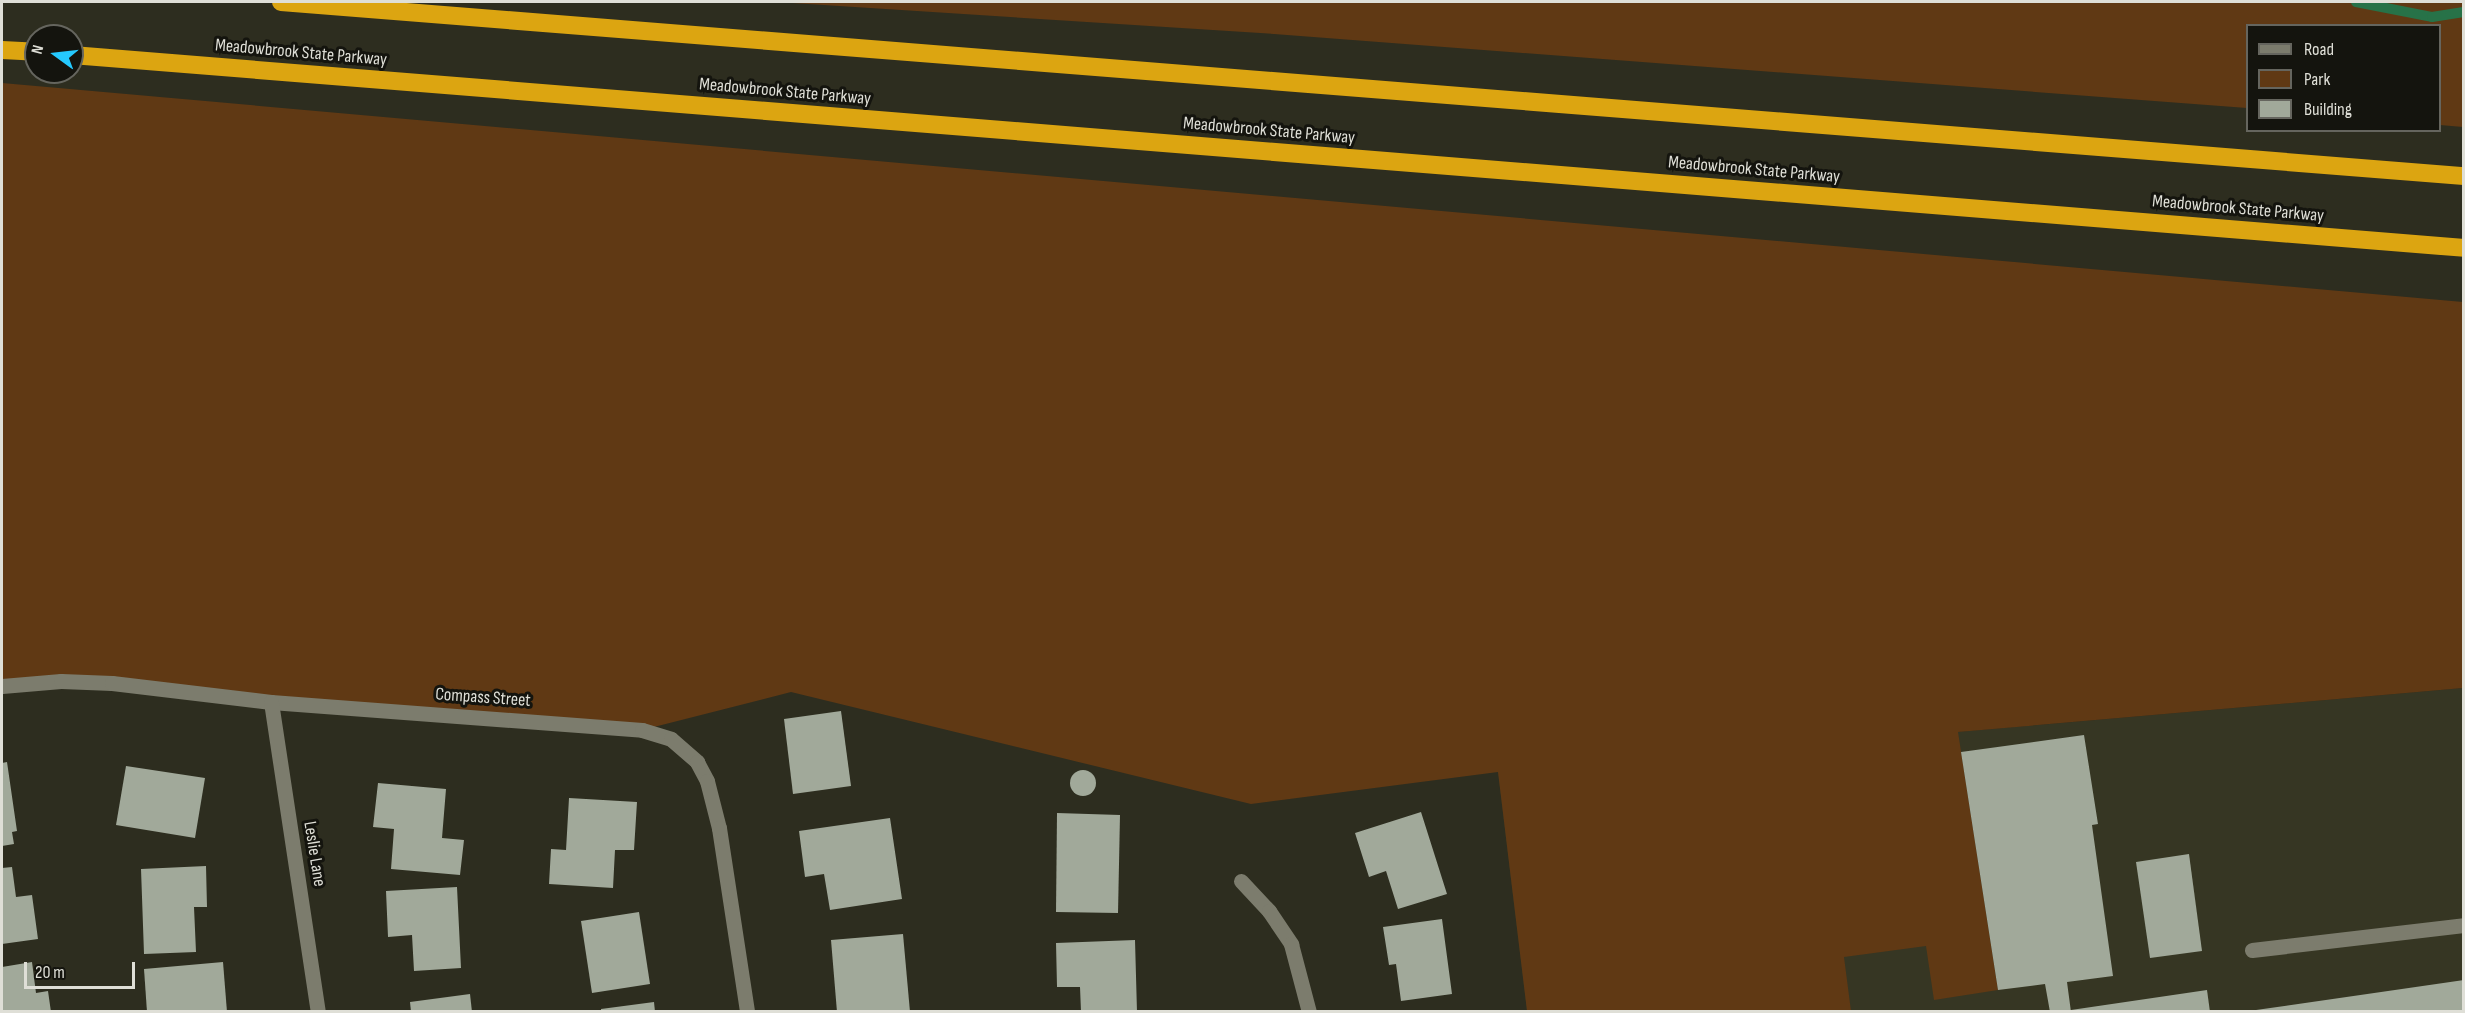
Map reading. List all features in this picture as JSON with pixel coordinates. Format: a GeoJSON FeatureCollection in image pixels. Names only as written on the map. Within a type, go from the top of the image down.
{"type":"FeatureCollection","features":[{"type":"Feature","properties":{"kind":"highway"},"geometry":{"type":"LineString","coordinates":[[280,2],[2463,176]]}},
{"type":"Feature","properties":{"kind":"highway"},"geometry":{"type":"LineString","coordinates":[[2,50],[24,51]]}},
{"type":"Feature","properties":{"kind":"highway","name":"Meadowbrook State Parkway"},"geometry":{"type":"LineString","coordinates":[[84,56],[2463,248]]}},
{"type":"Feature","properties":{"kind":"street","name":"Compass Street"},"geometry":{"type":"LineString","coordinates":[[2,686],[61,681],[112,683],[271,702],[642,730],[671,739],[697,762],[707,781],[719,828],[747,1011]]}},
{"type":"Feature","properties":{"kind":"street","name":"Leslie Lane"},"geometry":{"type":"LineString","coordinates":[[271,702],[318,1011]]}},
{"type":"Feature","properties":{"kind":"street"},"geometry":{"type":"LineString","coordinates":[[1241,881],[1269,911],[1291,944],[1309,1011]]}},
{"type":"Feature","properties":{"kind":"street"},"geometry":{"type":"LineString","coordinates":[[2252,950],[2463,925]]}},
{"type":"Feature","properties":{"kind":"shaded area"},"geometry":{"type":"Polygon","coordinates":[[[2463,688],[2463,1011],[1527,1011],[1498,772],[2463,688]]]}},
{"type":"Feature","properties":{"kind":"green space"},"geometry":{"type":"Polygon","coordinates":[[[777,2],[2463,2],[2463,127],[2441,125],[2441,24],[2246,24],[2246,108],[1274,34],[777,2]]]}},
{"type":"Feature","properties":{"kind":"green space"},"geometry":{"type":"Polygon","coordinates":[[[2,83],[2463,302],[2463,688],[1958,732],[1998,990],[1934,1000],[1926,946],[1844,957],[1851,1011],[1527,1011],[1498,772],[1251,804],[791,692],[642,730],[216,694],[2,686],[2,83]]]}},
{"type":"Feature","properties":{"kind":"building"},"geometry":{"type":"Polygon","coordinates":[[[841,711],[851,786],[793,794],[784,719],[841,711]]]}},
{"type":"Feature","properties":{"kind":"building"},"geometry":{"type":"Polygon","coordinates":[[[2084,735],[2098,824],[2092,825],[2113,976],[2067,982],[2071,1012],[2050,1012],[2045,984],[1998,990],[1961,752],[2084,735]]]}},
{"type":"Feature","properties":{"kind":"building"},"geometry":{"type":"Polygon","coordinates":[[[7,762],[17,831],[12,832],[14,844],[2,846],[2,763],[7,762]]]}},
{"type":"Feature","properties":{"kind":"building"},"geometry":{"type":"Polygon","coordinates":[[[126,766],[205,778],[195,838],[116,825],[126,766]]]}},
{"type":"Feature","properties":{"kind":"building"},"geometry":{"type":"Polygon","coordinates":[[[1083,770],[1092,774],[1096,783],[1092,792],[1083,796],[1074,792],[1070,783],[1074,774],[1083,770]]]}},
{"type":"Feature","properties":{"kind":"building"},"geometry":{"type":"Polygon","coordinates":[[[378,783],[446,789],[442,838],[464,840],[460,875],[391,869],[394,829],[373,827],[378,783]]]}},
{"type":"Feature","properties":{"kind":"building"},"geometry":{"type":"Polygon","coordinates":[[[569,798],[637,802],[634,850],[615,850],[613,888],[549,884],[551,849],[566,850],[569,798]]]}},
{"type":"Feature","properties":{"kind":"building"},"geometry":{"type":"Polygon","coordinates":[[[1421,812],[1447,894],[1398,909],[1386,871],[1369,877],[1355,833],[1421,812]]]}},
{"type":"Feature","properties":{"kind":"building"},"geometry":{"type":"Polygon","coordinates":[[[1057,813],[1120,815],[1118,913],[1056,912],[1057,813]]]}},
{"type":"Feature","properties":{"kind":"building"},"geometry":{"type":"Polygon","coordinates":[[[890,818],[902,899],[830,910],[824,874],[805,877],[799,831],[890,818]]]}},
{"type":"Feature","properties":{"kind":"building"},"geometry":{"type":"Polygon","coordinates":[[[2189,854],[2202,951],[2150,958],[2136,862],[2189,854]]]}},
{"type":"Feature","properties":{"kind":"building"},"geometry":{"type":"Polygon","coordinates":[[[206,866],[207,907],[194,907],[196,952],[144,954],[141,869],[206,866]]]}},
{"type":"Feature","properties":{"kind":"building"},"geometry":{"type":"Polygon","coordinates":[[[12,867],[16,897],[32,895],[38,939],[2,944],[2,868],[12,867]]]}},
{"type":"Feature","properties":{"kind":"building"},"geometry":{"type":"Polygon","coordinates":[[[457,887],[461,968],[414,971],[412,935],[388,937],[386,891],[457,887]]]}},
{"type":"Feature","properties":{"kind":"building"},"geometry":{"type":"Polygon","coordinates":[[[639,912],[650,984],[592,993],[581,921],[639,912]]]}},
{"type":"Feature","properties":{"kind":"building"},"geometry":{"type":"Polygon","coordinates":[[[1442,919],[1452,994],[1401,1001],[1396,964],[1389,965],[1383,927],[1442,919]]]}},
{"type":"Feature","properties":{"kind":"building"},"geometry":{"type":"Polygon","coordinates":[[[903,934],[910,1012],[837,1012],[831,940],[903,934]]]}},
{"type":"Feature","properties":{"kind":"building"},"geometry":{"type":"Polygon","coordinates":[[[1135,940],[1137,1012],[1081,1012],[1080,987],[1057,987],[1056,943],[1135,940]]]}},
{"type":"Feature","properties":{"kind":"building"},"geometry":{"type":"Polygon","coordinates":[[[32,962],[36,993],[48,991],[51,1012],[2,1012],[2,967],[32,962]]]}},
{"type":"Feature","properties":{"kind":"building"},"geometry":{"type":"Polygon","coordinates":[[[223,962],[227,1012],[147,1012],[144,969],[223,962]]]}},
{"type":"Feature","properties":{"kind":"building"},"geometry":{"type":"Polygon","coordinates":[[[2464,980],[2464,1012],[2256,1012],[2256,1010],[2464,980]]]}},
{"type":"Feature","properties":{"kind":"building"},"geometry":{"type":"Polygon","coordinates":[[[2207,990],[2210,1012],[2071,1012],[2071,1010],[2207,990]]]}},
{"type":"Feature","properties":{"kind":"building"},"geometry":{"type":"Polygon","coordinates":[[[470,994],[472,1012],[411,1012],[410,1002],[470,994]]]}},
{"type":"Feature","properties":{"kind":"building"},"geometry":{"type":"Polygon","coordinates":[[[654,1002],[655,1012],[601,1012],[601,1009],[654,1002]]]}},
{"type":"Feature","properties":{"kind":"waterway"},"geometry":{"type":"LineString","coordinates":[[2356,2],[2432,17],[2464,12]]}}]}
